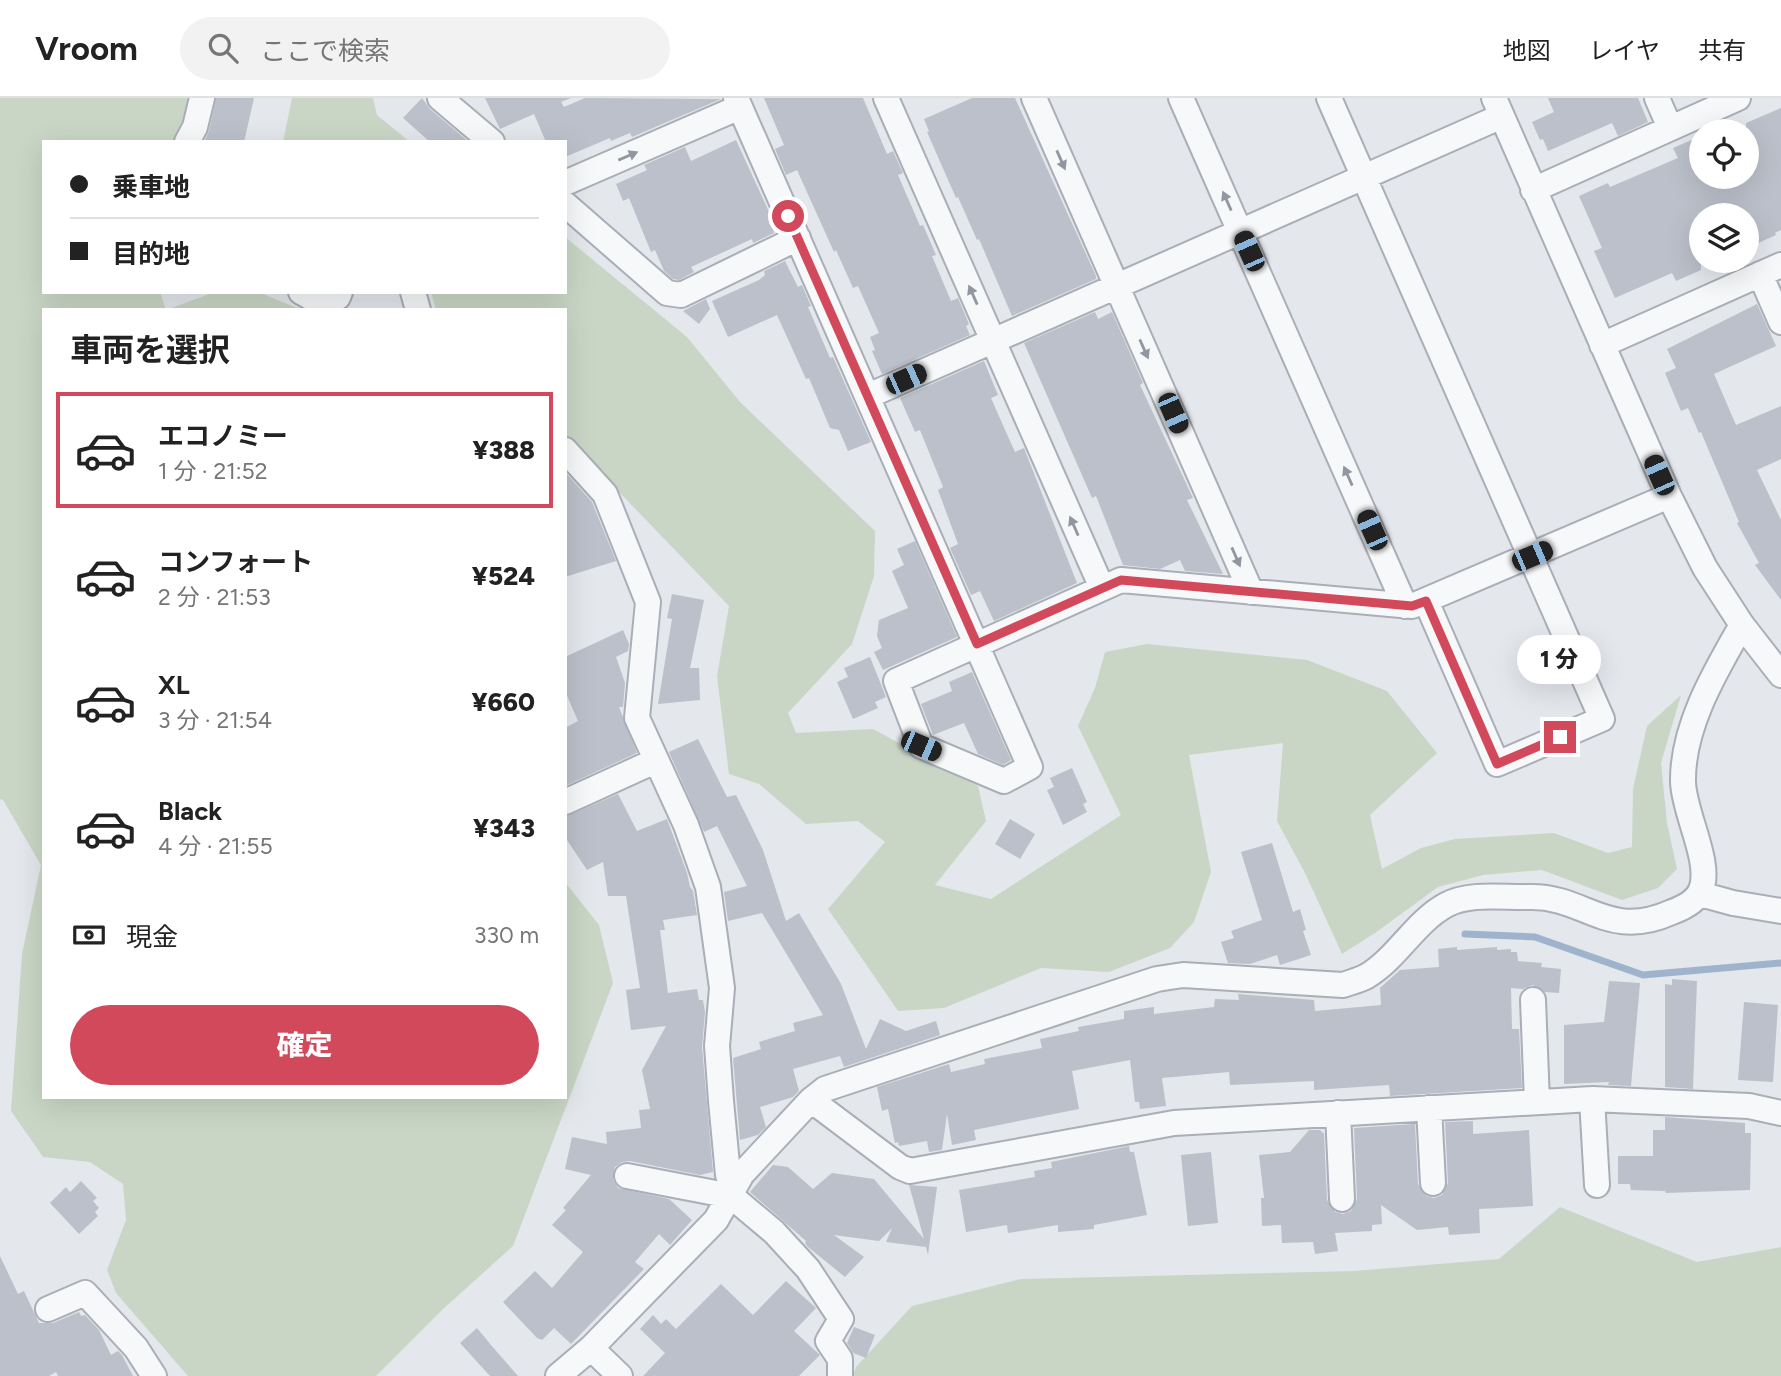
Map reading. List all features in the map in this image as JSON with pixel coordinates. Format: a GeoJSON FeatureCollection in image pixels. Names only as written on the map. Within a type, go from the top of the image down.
{"type":"FeatureCollection","features":[{"type":"Feature","properties":{"kind":"street"},"geometry":{"type":"LineString","coordinates":[[188,140],[195,127],[202,98]]}},
{"type":"Feature","properties":{"kind":"street"},"geometry":{"type":"LineString","coordinates":[[440,98],[490,140]]}},
{"type":"Feature","properties":{"kind":"street"},"geometry":{"type":"LineString","coordinates":[[886,98],[1102,588]]}},
{"type":"Feature","properties":{"kind":"street"},"geometry":{"type":"LineString","coordinates":[[1034,98],[1251,592]]}},
{"type":"Feature","properties":{"kind":"street"},"geometry":{"type":"LineString","coordinates":[[1181,98],[1240,231],[1416,604],[1497,764],[1602,719],[1329,98]]}},
{"type":"Feature","properties":{"kind":"street"},"geometry":{"type":"LineString","coordinates":[[1657,98],[1670,128]]}},
{"type":"Feature","properties":{"kind":"street"},"geometry":{"type":"LineString","coordinates":[[1533,190],[1738,98]]}},
{"type":"Feature","properties":{"kind":"street"},"geometry":{"type":"LineString","coordinates":[[567,182],[738,103],[868,396],[977,644],[1030,767],[1004,781],[921,746],[897,681],[977,644],[1121,580],[1416,604],[1669,496]]}},
{"type":"Feature","properties":{"kind":"street"},"geometry":{"type":"LineString","coordinates":[[868,396],[1364,178],[1498,107],[1669,496],[1705,568],[1742,625],[1781,675]]}},
{"type":"Feature","properties":{"kind":"street"},"geometry":{"type":"LineString","coordinates":[[567,206],[667,293],[681,295],[798,238]]}},
{"type":"Feature","properties":{"kind":"street"},"geometry":{"type":"LineString","coordinates":[[1602,345],[1771,270],[1781,322]]}},
{"type":"Feature","properties":{"kind":"street"},"geometry":{"type":"LineString","coordinates":[[567,452],[605,494],[648,602],[637,718],[685,825],[708,887],[722,988],[717,1046],[720,1101],[732,1192],[800,1260],[841,1319],[828,1341],[840,1359],[840,1376]]}},
{"type":"Feature","properties":{"kind":"street"},"geometry":{"type":"LineString","coordinates":[[558,1376],[591,1348],[716,1220],[742,1174],[811,1100],[825,1089],[1157,979],[1183,975],[1343,985],[1366,977],[1396,953],[1426,921],[1447,905],[1466,898],[1542,897],[1614,922],[1631,923],[1667,915],[1688,906],[1700,894],[1703,866],[1685,803],[1685,757],[1713,677],[1742,625]]}},
{"type":"Feature","properties":{"kind":"street"},"geometry":{"type":"LineString","coordinates":[[567,801],[655,761]]}},
{"type":"Feature","properties":{"kind":"street"},"geometry":{"type":"LineString","coordinates":[[1700,894],[1781,912]]}},
{"type":"Feature","properties":{"kind":"street"},"geometry":{"type":"LineString","coordinates":[[1532,1000],[1537,1102]]}},
{"type":"Feature","properties":{"kind":"street"},"geometry":{"type":"LineString","coordinates":[[811,1100],[900,1167],[910,1171],[1174,1123],[1592,1099],[1749,1106],[1781,1113]]}},
{"type":"Feature","properties":{"kind":"street"},"geometry":{"type":"LineString","coordinates":[[1592,1099],[1597,1185]]}},
{"type":"Feature","properties":{"kind":"street"},"geometry":{"type":"LineString","coordinates":[[1429,1108],[1433,1183]]}},
{"type":"Feature","properties":{"kind":"street"},"geometry":{"type":"LineString","coordinates":[[1338,1113],[1342,1199]]}},
{"type":"Feature","properties":{"kind":"street"},"geometry":{"type":"LineString","coordinates":[[627,1176],[732,1192]]}},
{"type":"Feature","properties":{"kind":"street"},"geometry":{"type":"LineString","coordinates":[[48,1309],[85,1293],[136,1348],[154,1376]]}},
{"type":"Feature","properties":{"kind":"street"},"geometry":{"type":"LineString","coordinates":[[591,1348],[620,1376]]}},
{"type":"Feature","properties":{"kind":"green space"},"geometry":{"type":"Polygon","coordinates":[[[0,98],[191,98],[179,140],[42,140],[42,294],[161,294],[165,308],[42,308],[42,1099],[567,1099],[567,885],[599,925],[613,983],[513,1246],[442,1310],[376,1376],[188,1376],[116,1293],[107,1270],[126,1220],[123,1184],[90,1162],[43,1157],[11,1111],[22,954],[41,865],[0,799],[0,98]]]}},
{"type":"Feature","properties":{"kind":"green space"},"geometry":{"type":"Polygon","coordinates":[[[292,98],[373,98],[377,115],[408,140],[283,140],[292,98]]]}},
{"type":"Feature","properties":{"kind":"green space"},"geometry":{"type":"Polygon","coordinates":[[[567,239],[687,337],[740,402],[875,531],[874,576],[852,644],[788,713],[796,733],[873,729],[978,786],[986,821],[935,885],[991,899],[1121,815],[1078,726],[1095,688],[1105,652],[1147,644],[1307,660],[1387,691],[1437,753],[1370,815],[1382,869],[1421,848],[1455,839],[1554,833],[1608,853],[1632,847],[1633,789],[1647,726],[1681,695],[1661,763],[1667,823],[1677,869],[1658,888],[1622,900],[1542,870],[1483,875],[1438,887],[1342,954],[1306,875],[1277,821],[1283,743],[1189,755],[1211,872],[1194,922],[1170,948],[1109,972],[1041,968],[944,1008],[898,1011],[828,909],[885,842],[858,821],[806,824],[759,784],[729,774],[717,676],[729,606],[567,438],[567,308],[435,308],[432,294],[567,294],[567,239]]]}},
{"type":"Feature","properties":{"kind":"green space"},"geometry":{"type":"Polygon","coordinates":[[[210,294],[263,294],[297,308],[171,308],[210,294]]]}},
{"type":"Feature","properties":{"kind":"green space"},"geometry":{"type":"Polygon","coordinates":[[[1560,1207],[1697,1262],[1781,1247],[1781,1376],[853,1376],[856,1367],[912,1306],[1021,1279],[1354,1271],[1499,1259],[1560,1207]]]}},
{"type":"Feature","properties":{"kind":"building"},"geometry":{"type":"Polygon","coordinates":[[[216,98],[254,98],[244,140],[205,140],[216,98]]]}},
{"type":"Feature","properties":{"kind":"building"},"geometry":{"type":"Polygon","coordinates":[[[422,98],[430,109],[467,140],[428,140],[403,118],[422,98]]]}},
{"type":"Feature","properties":{"kind":"building"},"geometry":{"type":"Polygon","coordinates":[[[485,98],[571,98],[561,102],[564,107],[585,98],[721,99],[632,137],[630,133],[611,141],[610,138],[567,156],[567,140],[545,140],[534,114],[500,129],[485,98]]]}},
{"type":"Feature","properties":{"kind":"building"},"geometry":{"type":"Polygon","coordinates":[[[764,98],[863,98],[887,154],[893,151],[903,173],[898,175],[936,255],[932,256],[951,301],[958,298],[969,324],[966,326],[970,335],[882,374],[872,351],[875,350],[870,337],[879,333],[858,286],[853,288],[836,250],[834,252],[797,170],[786,175],[775,149],[784,145],[764,98]]]}},
{"type":"Feature","properties":{"kind":"building"},"geometry":{"type":"Polygon","coordinates":[[[972,98],[1015,98],[1096,276],[1096,279],[1012,316],[979,239],[977,240],[958,197],[956,198],[927,132],[929,131],[924,119],[972,98]]]}},
{"type":"Feature","properties":{"kind":"building"},"geometry":{"type":"Polygon","coordinates":[[[1548,98],[1638,98],[1648,122],[1618,136],[1612,123],[1548,151],[1532,122],[1554,112],[1548,98]]]}},
{"type":"Feature","properties":{"kind":"building"},"geometry":{"type":"Polygon","coordinates":[[[1781,108],[1781,230],[1759,243],[1759,203],[1689,203],[1689,273],[1694,273],[1676,281],[1672,273],[1615,298],[1594,251],[1602,248],[1579,196],[1608,183],[1610,187],[1678,158],[1673,148],[1689,141],[1689,189],[1759,189],[1759,119],[1755,119],[1781,108]]]}},
{"type":"Feature","properties":{"kind":"building"},"geometry":{"type":"Polygon","coordinates":[[[736,140],[776,227],[773,228],[774,233],[753,243],[752,239],[691,267],[694,272],[679,280],[673,279],[664,271],[655,250],[651,252],[629,198],[623,201],[616,184],[647,170],[644,165],[685,147],[691,161],[736,140]]]}},
{"type":"Feature","properties":{"kind":"building"},"geometry":{"type":"Polygon","coordinates":[[[785,261],[798,287],[802,285],[811,306],[808,307],[830,358],[833,357],[871,442],[848,451],[839,430],[830,428],[809,378],[806,379],[777,315],[728,337],[712,301],[759,280],[765,275],[764,271],[785,261]]]}},
{"type":"Feature","properties":{"kind":"building"},"geometry":{"type":"Polygon","coordinates":[[[706,299],[710,309],[699,324],[683,311],[706,299]]]}},
{"type":"Feature","properties":{"kind":"building"},"geometry":{"type":"Polygon","coordinates":[[[1757,304],[1776,346],[1714,374],[1736,425],[1781,406],[1781,459],[1757,470],[1781,520],[1781,600],[1755,565],[1759,563],[1737,523],[1739,522],[1701,432],[1699,433],[1688,408],[1681,411],[1665,373],[1676,368],[1667,349],[1757,304]]]}},
{"type":"Feature","properties":{"kind":"building"},"geometry":{"type":"Polygon","coordinates":[[[1095,312],[1098,319],[1112,312],[1143,383],[1140,385],[1193,498],[1187,500],[1223,574],[1185,571],[1180,560],[1160,569],[1123,565],[1096,496],[1092,498],[1024,343],[1095,312]]]}},
{"type":"Feature","properties":{"kind":"building"},"geometry":{"type":"Polygon","coordinates":[[[984,361],[998,395],[991,398],[1015,452],[1024,448],[1077,583],[994,621],[980,591],[971,595],[950,548],[958,544],[938,490],[943,487],[920,430],[915,432],[900,398],[984,361]]]}},
{"type":"Feature","properties":{"kind":"building"},"geometry":{"type":"Polygon","coordinates":[[[567,474],[592,502],[616,561],[567,576],[567,474]]]}},
{"type":"Feature","properties":{"kind":"building"},"geometry":{"type":"Polygon","coordinates":[[[915,541],[957,637],[883,670],[874,652],[882,648],[877,636],[879,620],[908,608],[892,571],[904,565],[897,549],[915,541]]]}},
{"type":"Feature","properties":{"kind":"building"},"geometry":{"type":"Polygon","coordinates":[[[672,594],[704,600],[690,668],[699,668],[700,700],[658,704],[672,619],[667,618],[672,594]]]}},
{"type":"Feature","properties":{"kind":"building"},"geometry":{"type":"Polygon","coordinates":[[[623,630],[629,644],[628,651],[616,657],[625,683],[623,707],[619,707],[637,753],[567,785],[567,727],[578,721],[567,696],[567,656],[623,630]]]}},
{"type":"Feature","properties":{"kind":"building"},"geometry":{"type":"Polygon","coordinates":[[[870,657],[886,697],[875,702],[878,708],[853,719],[837,682],[848,677],[844,668],[870,657]]]}},
{"type":"Feature","properties":{"kind":"building"},"geometry":{"type":"Polygon","coordinates":[[[972,672],[1011,760],[1003,765],[978,754],[964,723],[933,735],[921,704],[952,691],[949,682],[972,672]]]}},
{"type":"Feature","properties":{"kind":"building"},"geometry":{"type":"Polygon","coordinates":[[[698,739],[727,797],[736,795],[763,850],[786,921],[799,913],[841,984],[866,1049],[880,1019],[906,1031],[936,1021],[940,1035],[844,1067],[840,1056],[793,1069],[799,1091],[793,1097],[760,1107],[766,1127],[758,1135],[740,1140],[733,1058],[761,1049],[759,1042],[795,1031],[793,1023],[823,1015],[762,913],[728,921],[724,892],[747,886],[717,826],[704,832],[669,752],[698,739]]]}},
{"type":"Feature","properties":{"kind":"building"},"geometry":{"type":"Polygon","coordinates":[[[1072,768],[1087,802],[1083,804],[1087,812],[1063,825],[1047,790],[1054,787],[1050,778],[1072,768]]]}},
{"type":"Feature","properties":{"kind":"building"},"geometry":{"type":"Polygon","coordinates":[[[618,794],[637,831],[667,819],[693,891],[697,915],[663,920],[665,930],[660,930],[668,993],[697,989],[699,1000],[703,1000],[705,1012],[702,1047],[713,1172],[700,1175],[630,1161],[615,1167],[613,1180],[618,1188],[669,1199],[692,1220],[670,1245],[659,1234],[635,1262],[644,1269],[571,1344],[554,1328],[542,1340],[537,1338],[503,1302],[535,1271],[552,1288],[583,1252],[552,1225],[591,1175],[565,1169],[572,1137],[607,1144],[606,1132],[641,1128],[639,1110],[650,1109],[642,1070],[666,1026],[631,1030],[626,990],[640,988],[626,896],[608,896],[603,862],[587,870],[567,840],[567,816],[618,794]]]}},
{"type":"Feature","properties":{"kind":"building"},"geometry":{"type":"Polygon","coordinates":[[[1010,819],[1035,834],[1020,859],[995,844],[1010,819]]]}},
{"type":"Feature","properties":{"kind":"building"},"geometry":{"type":"Polygon","coordinates":[[[1272,843],[1293,912],[1300,909],[1306,930],[1303,931],[1311,955],[1280,965],[1277,955],[1250,964],[1228,963],[1221,942],[1234,938],[1231,931],[1262,920],[1241,852],[1272,843]]]}},
{"type":"Feature","properties":{"kind":"building"},"geometry":{"type":"Polygon","coordinates":[[[1457,947],[1457,950],[1497,947],[1497,950],[1511,949],[1511,952],[1517,952],[1518,961],[1542,963],[1541,967],[1561,969],[1559,993],[1545,992],[1533,985],[1523,989],[1511,988],[1512,1029],[1519,1029],[1522,1088],[1390,1096],[1389,1085],[1314,1090],[1314,1081],[1230,1085],[1229,1072],[1162,1078],[1166,1106],[1140,1109],[1139,1102],[1135,1102],[1130,1060],[1072,1071],[1079,1109],[974,1130],[976,1140],[952,1145],[947,1114],[942,1150],[929,1152],[927,1141],[899,1146],[898,1142],[895,1143],[888,1109],[882,1111],[877,1087],[949,1064],[951,1072],[985,1064],[984,1059],[1042,1048],[1040,1039],[1079,1031],[1078,1027],[1124,1019],[1124,1011],[1154,1007],[1154,1014],[1214,1007],[1215,999],[1239,1000],[1238,994],[1314,1000],[1315,1011],[1381,1005],[1380,988],[1400,970],[1439,967],[1438,949],[1457,947]]]}},
{"type":"Feature","properties":{"kind":"building"},"geometry":{"type":"Polygon","coordinates":[[[1672,979],[1697,981],[1693,1089],[1665,1087],[1665,984],[1672,985],[1672,979]]]}},
{"type":"Feature","properties":{"kind":"building"},"geometry":{"type":"Polygon","coordinates":[[[1609,981],[1640,983],[1631,1086],[1608,1085],[1609,1082],[1564,1084],[1564,1025],[1604,1022],[1609,981]]]}},
{"type":"Feature","properties":{"kind":"building"},"geometry":{"type":"Polygon","coordinates":[[[1744,1002],[1778,1005],[1773,1082],[1738,1080],[1744,1002]]]}},
{"type":"Feature","properties":{"kind":"building"},"geometry":{"type":"Polygon","coordinates":[[[1665,1117],[1745,1123],[1745,1133],[1751,1133],[1750,1190],[1666,1193],[1631,1190],[1630,1184],[1618,1184],[1618,1156],[1653,1156],[1653,1130],[1665,1130],[1665,1117]]]}},
{"type":"Feature","properties":{"kind":"building"},"geometry":{"type":"Polygon","coordinates":[[[1473,1121],[1473,1134],[1529,1130],[1533,1206],[1479,1209],[1480,1233],[1449,1235],[1448,1227],[1417,1230],[1381,1205],[1382,1224],[1372,1225],[1372,1231],[1335,1233],[1338,1251],[1315,1254],[1313,1242],[1282,1243],[1281,1225],[1262,1226],[1261,1198],[1264,1198],[1259,1155],[1290,1152],[1309,1130],[1320,1130],[1324,1134],[1327,1200],[1335,1212],[1343,1214],[1351,1211],[1357,1199],[1354,1128],[1415,1124],[1418,1184],[1426,1196],[1434,1198],[1442,1195],[1448,1183],[1445,1122],[1473,1121]]]}},
{"type":"Feature","properties":{"kind":"building"},"geometry":{"type":"Polygon","coordinates":[[[1129,1146],[1130,1152],[1134,1152],[1147,1215],[1094,1225],[1094,1229],[1058,1232],[1058,1225],[1008,1233],[1007,1225],[966,1232],[959,1190],[1035,1177],[1034,1171],[1052,1168],[1051,1162],[1129,1146]]]}},
{"type":"Feature","properties":{"kind":"building"},"geometry":{"type":"Polygon","coordinates":[[[1211,1152],[1218,1223],[1188,1226],[1181,1155],[1211,1152]]]}},
{"type":"Feature","properties":{"kind":"building"},"geometry":{"type":"Polygon","coordinates":[[[773,1165],[788,1167],[813,1189],[832,1173],[874,1179],[924,1239],[909,1185],[937,1187],[928,1255],[926,1247],[886,1242],[892,1228],[879,1241],[834,1235],[864,1257],[845,1277],[808,1247],[806,1241],[750,1192],[773,1165]]]}},
{"type":"Feature","properties":{"kind":"building"},"geometry":{"type":"Polygon","coordinates":[[[81,1181],[97,1198],[93,1201],[99,1208],[95,1212],[98,1216],[79,1234],[50,1203],[66,1187],[70,1192],[81,1181]]]}},
{"type":"Feature","properties":{"kind":"building"},"geometry":{"type":"Polygon","coordinates":[[[0,1256],[18,1294],[24,1291],[39,1323],[53,1323],[79,1312],[81,1316],[85,1315],[99,1330],[111,1355],[118,1351],[122,1355],[133,1376],[58,1376],[56,1372],[49,1376],[0,1376],[0,1256]]]}},
{"type":"Feature","properties":{"kind":"building"},"geometry":{"type":"Polygon","coordinates":[[[786,1281],[816,1308],[794,1331],[820,1355],[799,1376],[643,1376],[665,1353],[640,1329],[653,1315],[661,1324],[666,1319],[676,1329],[721,1284],[753,1315],[786,1281]]]}},
{"type":"Feature","properties":{"kind":"building"},"geometry":{"type":"Polygon","coordinates":[[[854,1327],[875,1335],[866,1358],[853,1353],[847,1343],[854,1327]]]}},
{"type":"Feature","properties":{"kind":"building"},"geometry":{"type":"Polygon","coordinates":[[[477,1328],[518,1376],[490,1376],[460,1343],[477,1328]]]}},
{"type":"Feature","properties":{"kind":"waterway"},"geometry":{"type":"LineString","coordinates":[[1465,934],[1535,937],[1643,975],[1781,963]]}},
{"type":"Feature","properties":{"kind":"route"},"geometry":{"type":"LineString","coordinates":[[788,216],[977,644],[1121,580],[1412,606],[1426,601],[1497,764],[1560,737]]}}]}
